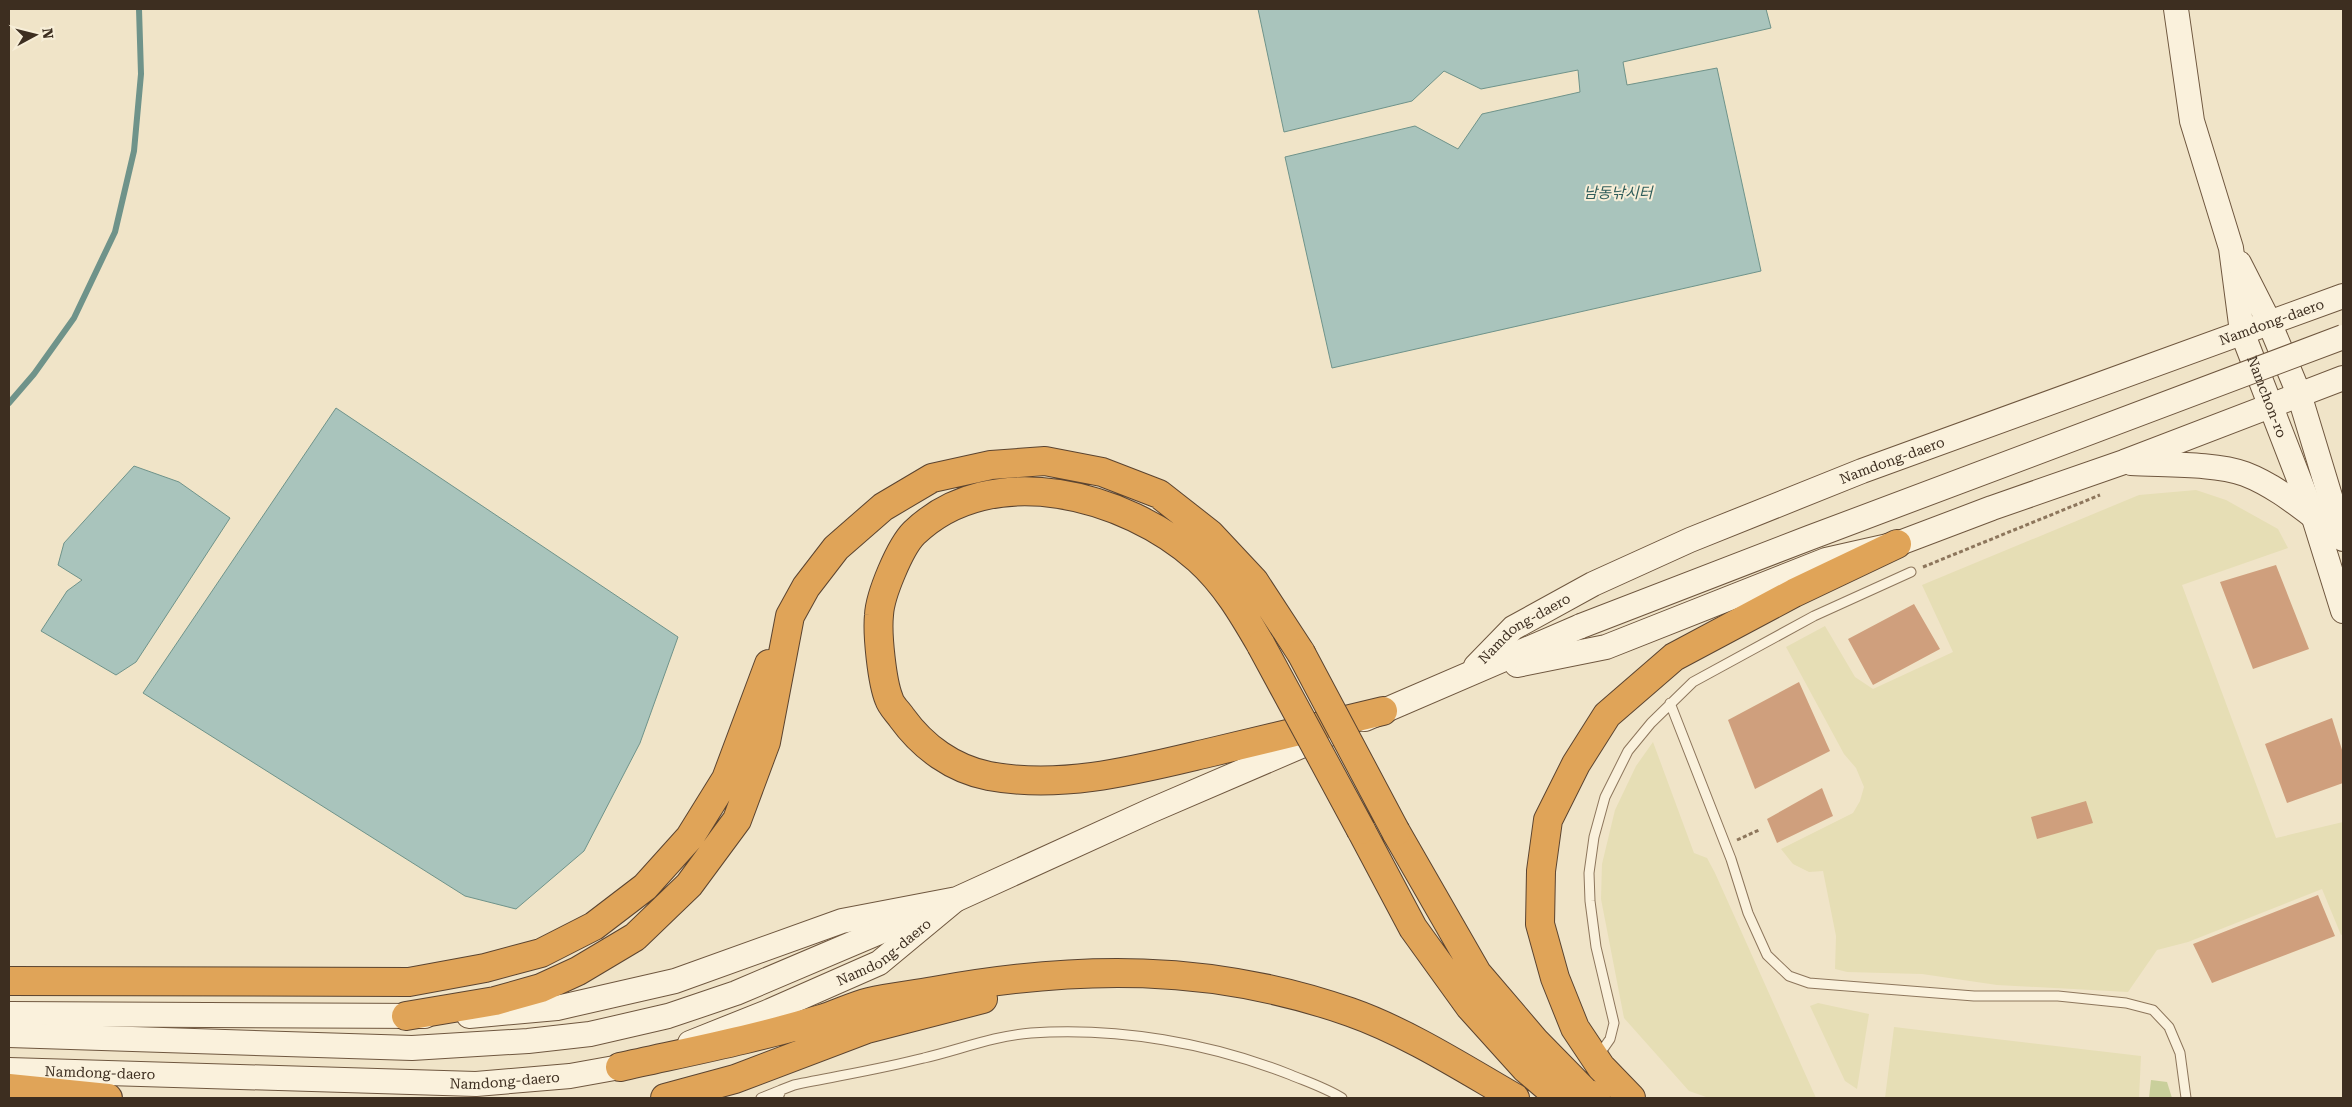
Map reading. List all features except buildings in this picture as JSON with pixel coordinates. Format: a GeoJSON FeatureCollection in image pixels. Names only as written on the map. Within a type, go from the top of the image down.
{"type":"FeatureCollection","features":[{"type":"Feature","properties":{"kind":"highway"},"geometry":{"type":"LineString","coordinates":[[9,981],[409,982],[486,968],[541,953],[594,926],[645,887],[690,837],[726,779],[760,682],[790,616],[806,587],[836,548],[883,507],[932,478],[991,465],[1045,461],[1102,472],[1159,494],[1210,534],[1254,581],[1302,653],[1396,832],[1477,973],[1535,1041],[1584,1090],[1596,1098]]}},
{"type":"Feature","properties":{"kind":"highway"},"geometry":{"type":"LineString","coordinates":[[1383,711],[1122,774],[1039,781],[988,776],[950,762],[914,735],[889,700],[881,657],[878,614],[891,572],[912,534],[944,510],[980,497],[1031,491],[1078,496],[1124,511],[1164,532],[1199,560],[1236,602],[1261,645],[1360,830],[1413,928],[1470,1007],[1525,1068],[1560,1098]]}},
{"type":"Feature","properties":{"kind":"highway"},"geometry":{"type":"LineString","coordinates":[[1631,1098],[1601,1067],[1575,1028],[1555,978],[1540,924],[1541,871],[1548,820],[1576,764],[1607,715],[1674,658],[1794,593],[1898,544]]}},
{"type":"Feature","properties":{"kind":"highway"},"geometry":{"type":"LineString","coordinates":[[406,1016],[495,1001],[540,988],[571,974],[635,936],[689,886],[737,820],[744,802],[766,742],[790,616]]}},
{"type":"Feature","properties":{"kind":"highway"},"geometry":{"type":"LineString","coordinates":[[620,1068],[820,1019],[877,1001],[964,985],[1044,974],[1135,972],[1193,976],[1264,988],[1351,1012],[1430,1048],[1516,1098]]}},
{"type":"Feature","properties":{"kind":"highway"},"geometry":{"type":"LineString","coordinates":[[665,1098],[735,1079],[867,1029],[999,994],[1135,972]]}},
{"type":"Feature","properties":{"kind":"highway"},"geometry":{"type":"LineString","coordinates":[[9,1088],[108,1098]]}},
{"type":"Feature","properties":{"kind":"main road"},"geometry":{"type":"LineString","coordinates":[[2176,9],[2192,121],[2231,248]]}},
{"type":"Feature","properties":{"kind":"main road","name":"Namchon-ro"},"geometry":{"type":"LineString","coordinates":[[2231,248],[2269,322],[2299,394],[2343,539]]}},
{"type":"Feature","properties":{"kind":"main road","name":"Namchon-ro"},"geometry":{"type":"LineString","coordinates":[[2231,248],[2242,332],[2314,518],[2343,611]]}},
{"type":"Feature","properties":{"kind":"main road","name":"Namdong-daero"},"geometry":{"type":"LineString","coordinates":[[1467,675],[1513,628],[1593,584],[1682,544],[1862,471],[2343,296]]}},
{"type":"Feature","properties":{"kind":"main road","name":"Namdong-daero"},"geometry":{"type":"LineString","coordinates":[[9,1014],[482,1016],[557,1008],[675,981],[842,921],[957,899],[1150,811],[1581,626],[2343,337]]}},
{"type":"Feature","properties":{"kind":"main road","name":"Namdong-daero"},"geometry":{"type":"LineString","coordinates":[[1467,675],[1606,647],[1826,560],[1898,544],[1992,508],[2124,462],[2271,404],[2343,378]]}},
{"type":"Feature","properties":{"kind":"main road"},"geometry":{"type":"LineString","coordinates":[[2124,462],[2206,467],[2245,474],[2285,496],[2314,518]]}},
{"type":"Feature","properties":{"kind":"main road"},"geometry":{"type":"LineString","coordinates":[[9,1036],[412,1048],[528,1041],[590,1034],[668,1016],[736,993],[957,899]]}},
{"type":"Feature","properties":{"kind":"main road","name":"Namdong-daero"},"geometry":{"type":"LineString","coordinates":[[9,1070],[476,1084],[570,1076],[620,1068],[770,1011],[879,963],[957,899]]}},
{"type":"Feature","properties":{"kind":"lane"},"geometry":{"type":"LineString","coordinates":[[1604,1049],[1610,1039],[1614,1023],[1596,947],[1590,901],[1589,873],[1594,837],[1605,796],[1628,751],[1670,703],[1693,682],[1814,616],[1911,572]]}},
{"type":"Feature","properties":{"kind":"lane"},"geometry":{"type":"LineString","coordinates":[[1670,703],[1725,845],[1748,913],[1767,955],[1789,976],[1809,983],[1974,996],[2058,996],[2126,1003],[2153,1010],[2169,1027],[2180,1054],[2186,1098]]}},
{"type":"Feature","properties":{"kind":"lane"},"geometry":{"type":"LineString","coordinates":[[760,1098],[780,1094],[794,1085],[924,1058],[979,1042],[1030,1033],[1093,1033],[1148,1038],[1203,1047],[1263,1064],[1332,1092],[1342,1098]]}},
{"type":"Feature","properties":{"kind":"path"},"geometry":{"type":"LineString","coordinates":[[1911,572],[2106,492]]}},
{"type":"Feature","properties":{"kind":"path"},"geometry":{"type":"LineString","coordinates":[[1725,845],[1759,830]]}},
{"type":"Feature","properties":{"kind":"shaded area"},"geometry":{"type":"Polygon","coordinates":[[[2196,490],[2226,500],[2278,529],[2288,548],[2182,585],[2276,838],[2343,822],[2343,934],[2341,935],[2322,889],[2188,942],[2157,950],[2128,992],[1997,985],[1922,974],[1847,972],[1835,969],[1836,936],[1823,871],[1809,872],[1793,864],[1781,849],[1853,813],[1860,801],[1864,787],[1856,768],[1844,754],[1786,647],[1825,626],[1855,677],[1873,689],[1953,652],[1922,585],[2139,495],[2196,490]]]}},
{"type":"Feature","properties":{"kind":"shaded area"},"geometry":{"type":"Polygon","coordinates":[[[1653,742],[1694,853],[1707,858],[1715,873],[1816,1098],[1709,1098],[1689,1091],[1624,1018],[1601,899],[1602,864],[1615,810],[1636,766],[1653,742]]]}},
{"type":"Feature","properties":{"kind":"shaded area"},"geometry":{"type":"Polygon","coordinates":[[[1818,1003],[1869,1014],[1857,1089],[1845,1081],[1810,1006],[1818,1003]]]}},
{"type":"Feature","properties":{"kind":"shaded area"},"geometry":{"type":"Polygon","coordinates":[[[1894,1027],[2141,1056],[2139,1098],[1885,1098],[1894,1027]]]}},
{"type":"Feature","properties":{"kind":"green space"},"geometry":{"type":"Polygon","coordinates":[[[2151,1080],[2167,1082],[2172,1098],[2149,1098],[2151,1080]]]}},
{"type":"Feature","properties":{"kind":"water","name":"남동낚시터"},"geometry":{"type":"Polygon","coordinates":[[[1258,9],[1766,9],[1771,28],[1623,62],[1627,85],[1717,68],[1761,271],[1332,368],[1285,157],[1415,126],[1458,149],[1482,114],[1580,92],[1578,70],[1481,89],[1444,71],[1412,101],[1284,132],[1258,9]]]}},
{"type":"Feature","properties":{"kind":"water"},"geometry":{"type":"Polygon","coordinates":[[[336,408],[678,637],[640,743],[584,851],[516,909],[465,896],[143,693],[336,408]]]}},
{"type":"Feature","properties":{"kind":"water"},"geometry":{"type":"Polygon","coordinates":[[[134,466],[179,482],[230,518],[136,662],[116,675],[41,631],[67,591],[82,580],[58,565],[64,543],[134,466]]]}},
{"type":"Feature","properties":{"kind":"waterway"},"geometry":{"type":"LineString","coordinates":[[9,403],[34,374],[74,318],[115,232],[134,151],[141,74],[139,9]]}}]}
